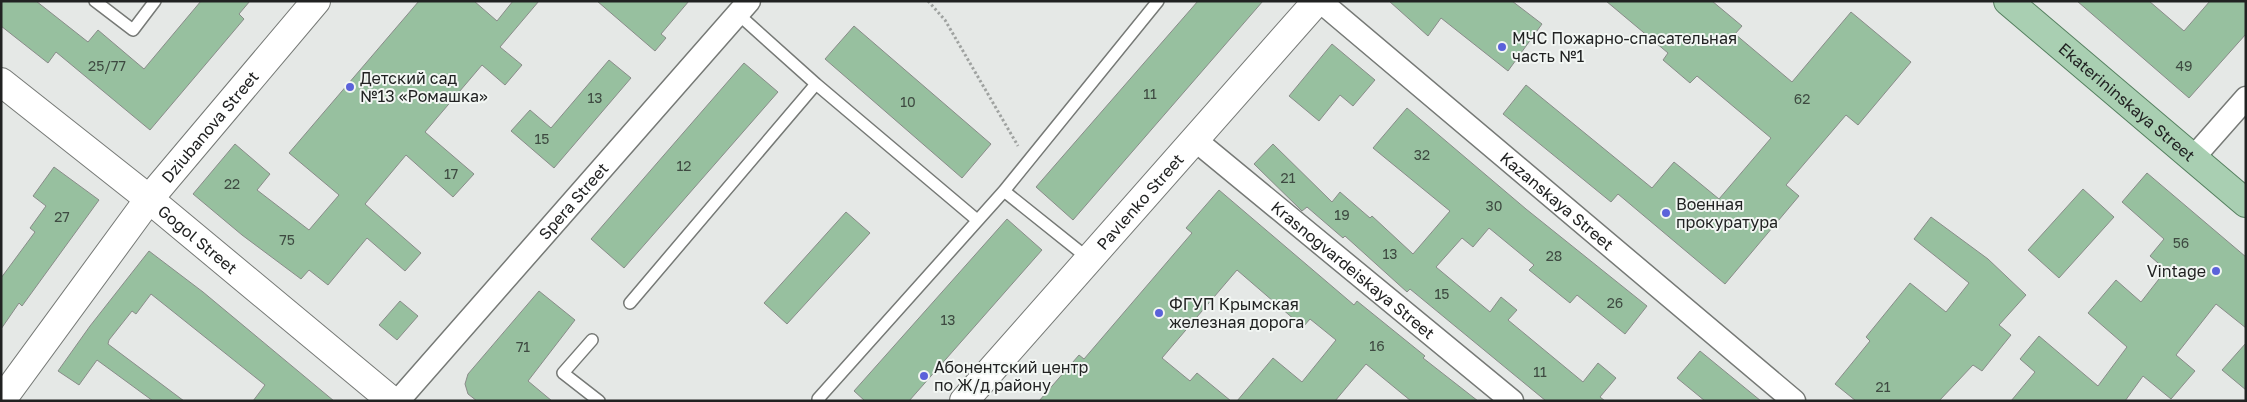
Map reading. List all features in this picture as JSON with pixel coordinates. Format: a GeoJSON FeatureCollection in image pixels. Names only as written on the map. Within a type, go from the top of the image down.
{"type":"FeatureCollection","features":[{"type":"Feature","properties":{"kind":"main road","name":"Dziubanova Street"},"geometry":{"type":"LineString","coordinates":[[1,401],[148,199],[316,1]]}},
{"type":"Feature","properties":{"kind":"main road","name":"Pavlenko Street"},"geometry":{"type":"LineString","coordinates":[[969,399],[1089,259],[1318,1]]}},
{"type":"Feature","properties":{"kind":"main road","name":"Ekaterininskaya Street"},"geometry":{"type":"LineString","coordinates":[[2008,1],[2246,203]]}},
{"type":"Feature","properties":{"kind":"main road","name":"Gogol Street"},"geometry":{"type":"LineString","coordinates":[[1,82],[148,199],[392,401]]}},
{"type":"Feature","properties":{"kind":"street","name":"Kazanskaya Street"},"geometry":{"type":"LineString","coordinates":[[1318,1],[1794,401]]}},
{"type":"Feature","properties":{"kind":"street","name":"Spera Street"},"geometry":{"type":"LineString","coordinates":[[398,401],[743,8]]}},
{"type":"Feature","properties":{"kind":"street"},"geometry":{"type":"LineString","coordinates":[[2193,158],[2246,98]]}},
{"type":"Feature","properties":{"kind":"street","name":"Krasnogvardeiskaya Street"},"geometry":{"type":"LineString","coordinates":[[1194,140],[1512,401]]}},
{"type":"Feature","properties":{"kind":"lane"},"geometry":{"type":"LineString","coordinates":[[95,1],[134,30],[155,1]]}},
{"type":"Feature","properties":{"kind":"lane"},"geometry":{"type":"LineString","coordinates":[[818,400],[1004,191],[1158,1]]}},
{"type":"Feature","properties":{"kind":"lane"},"geometry":{"type":"LineString","coordinates":[[743,8],[816,84],[977,220]]}},
{"type":"Feature","properties":{"kind":"lane"},"geometry":{"type":"LineString","coordinates":[[630,303],[816,84]]}},
{"type":"Feature","properties":{"kind":"lane"},"geometry":{"type":"LineString","coordinates":[[1004,191],[1089,259]]}},
{"type":"Feature","properties":{"kind":"lane"},"geometry":{"type":"LineString","coordinates":[[592,340],[563,372],[599,401]]}},
{"type":"Feature","properties":{"kind":"path"},"geometry":{"type":"LineString","coordinates":[[928,1],[945,20],[1028,162]]}},
{"type":"Feature","properties":{"kind":"building"},"geometry":{"type":"Polygon","coordinates":[[[1,1],[36,1],[88,42],[98,30],[144,69],[201,1],[250,1],[239,14],[244,19],[150,130],[56,52],[48,63],[1,26],[1,1]]]}},
{"type":"Feature","properties":{"kind":"building"},"geometry":{"type":"Polygon","coordinates":[[[419,1],[474,1],[497,21],[513,1],[539,1],[500,47],[522,65],[505,85],[482,65],[425,132],[474,174],[453,197],[406,155],[365,204],[421,253],[405,271],[367,238],[328,285],[309,270],[301,279],[242,235],[193,194],[235,144],[270,174],[257,190],[309,230],[339,195],[289,153],[419,1]]]}},
{"type":"Feature","properties":{"kind":"building"},"geometry":{"type":"Polygon","coordinates":[[[597,1],[689,1],[661,34],[666,38],[655,51],[597,1]]]}},
{"type":"Feature","properties":{"kind":"building"},"geometry":{"type":"Polygon","coordinates":[[[1198,1],[1263,1],[1073,220],[1036,187],[1198,1]]]}},
{"type":"Feature","properties":{"kind":"building","name":"МЧС Пожарно-спасательная часть №1"},"geometry":{"type":"Polygon","coordinates":[[[1389,1],[1512,1],[1542,24],[1508,71],[1441,18],[1428,36],[1389,1]]]}},
{"type":"Feature","properties":{"kind":"building"},"geometry":{"type":"Polygon","coordinates":[[[1606,1],[1712,1],[1742,26],[1735,34],[1792,82],[1851,12],[1911,62],[1858,125],[1846,115],[1786,185],[1799,196],[1725,284],[1618,194],[1611,202],[1503,114],[1526,85],[1652,188],[1674,162],[1719,199],[1771,138],[1697,76],[1690,83],[1663,60],[1668,53],[1606,1]]]}},
{"type":"Feature","properties":{"kind":"building"},"geometry":{"type":"Polygon","coordinates":[[[2077,1],[2149,1],[2184,31],[2210,1],[2246,1],[2246,34],[2189,98],[2077,1]]]}},
{"type":"Feature","properties":{"kind":"building"},"geometry":{"type":"Polygon","coordinates":[[[854,26],[991,144],[962,178],[825,59],[854,26]]]}},
{"type":"Feature","properties":{"kind":"building"},"geometry":{"type":"Polygon","coordinates":[[[1332,44],[1375,80],[1353,106],[1340,95],[1319,121],[1289,96],[1332,44]]]}},
{"type":"Feature","properties":{"kind":"building"},"geometry":{"type":"Polygon","coordinates":[[[609,60],[631,78],[554,168],[511,131],[530,110],[551,128],[609,60]]]}},
{"type":"Feature","properties":{"kind":"building"},"geometry":{"type":"Polygon","coordinates":[[[744,63],[778,92],[624,268],[591,239],[744,63]]]}},
{"type":"Feature","properties":{"kind":"building"},"geometry":{"type":"Polygon","coordinates":[[[1407,108],[1526,209],[1647,306],[1625,334],[1577,295],[1570,303],[1529,270],[1534,265],[1489,228],[1473,247],[1462,238],[1436,267],[1490,312],[1501,297],[1517,310],[1508,320],[1583,382],[1598,363],[1616,378],[1600,397],[1605,401],[1546,401],[1410,289],[1407,292],[1345,236],[1343,238],[1307,207],[1302,211],[1254,164],[1273,144],[1332,202],[1340,192],[1370,218],[1372,216],[1413,254],[1450,211],[1373,148],[1407,108]]]}},
{"type":"Feature","properties":{"kind":"building"},"geometry":{"type":"Polygon","coordinates":[[[54,167],[99,200],[22,306],[19,303],[1,329],[1,278],[35,232],[30,228],[46,206],[33,196],[54,167]]]}},
{"type":"Feature","properties":{"kind":"building"},"geometry":{"type":"Polygon","coordinates":[[[2147,173],[2246,257],[2246,328],[2216,304],[2176,355],[2195,371],[2171,399],[2143,376],[2125,401],[2011,401],[2035,372],[2020,359],[2039,336],[2098,386],[2127,347],[2088,313],[2116,280],[2141,302],[2166,270],[2150,256],[2164,239],[2122,202],[2147,173]]]}},
{"type":"Feature","properties":{"kind":"building"},"geometry":{"type":"Polygon","coordinates":[[[2083,189],[2114,217],[2059,278],[2028,250],[2083,189]]]}},
{"type":"Feature","properties":{"kind":"building"},"geometry":{"type":"Polygon","coordinates":[[[1219,190],[1354,305],[1357,301],[1425,356],[1423,358],[1478,401],[1411,401],[1366,364],[1335,401],[1237,401],[1273,358],[1302,382],[1336,340],[1310,319],[1303,327],[1237,270],[1162,358],[1190,381],[1197,373],[1231,401],[1039,401],[1079,355],[1084,359],[1192,233],[1186,228],[1219,190]]]}},
{"type":"Feature","properties":{"kind":"building"},"geometry":{"type":"Polygon","coordinates":[[[846,212],[870,233],[787,324],[764,303],[846,212]]]}},
{"type":"Feature","properties":{"kind":"building"},"geometry":{"type":"Polygon","coordinates":[[[1931,217],[1988,259],[2026,295],[1999,325],[2011,335],[1982,371],[1973,365],[1939,401],[1856,401],[1835,384],[1870,341],[1866,337],[1910,283],[1946,312],[1969,283],[1914,239],[1931,217]]]}},
{"type":"Feature","properties":{"kind":"building"},"geometry":{"type":"Polygon","coordinates":[[[1007,219],[1042,250],[909,401],[865,401],[854,391],[1007,219]]]}},
{"type":"Feature","properties":{"kind":"building"},"geometry":{"type":"Polygon","coordinates":[[[149,251],[203,292],[334,401],[253,401],[265,385],[151,294],[136,314],[132,311],[109,340],[108,344],[184,401],[153,401],[97,360],[79,385],[58,371],[90,326],[149,251]]]}},
{"type":"Feature","properties":{"kind":"building"},"geometry":{"type":"Polygon","coordinates":[[[539,291],[575,320],[528,381],[552,401],[477,401],[468,394],[465,384],[468,374],[539,291]]]}},
{"type":"Feature","properties":{"kind":"building"},"geometry":{"type":"Polygon","coordinates":[[[400,301],[418,316],[397,340],[379,325],[400,301]]]}},
{"type":"Feature","properties":{"kind":"building"},"geometry":{"type":"Polygon","coordinates":[[[2246,343],[2246,390],[2222,370],[2246,343]]]}},
{"type":"Feature","properties":{"kind":"building"},"geometry":{"type":"Polygon","coordinates":[[[1700,351],[1761,401],[1705,401],[1677,378],[1700,351]]]}},
{"type":"Feature","properties":{"kind":"place","name":"МЧС Пожарно-спасательная часть №1"},"geometry":{"type":"Point","coordinates":[1502,47]}},
{"type":"Feature","properties":{"kind":"place","name":"Детский сад №13 «Ромашка»"},"geometry":{"type":"Point","coordinates":[350,87]}},
{"type":"Feature","properties":{"kind":"place","name":"Военная прокуратура"},"geometry":{"type":"Point","coordinates":[1666,213]}},
{"type":"Feature","properties":{"kind":"place","name":"Vintage"},"geometry":{"type":"Point","coordinates":[2216,271]}},
{"type":"Feature","properties":{"kind":"place","name":"ФГУП Крымская железная дорога"},"geometry":{"type":"Point","coordinates":[1159,313]}},
{"type":"Feature","properties":{"kind":"place","name":"Абонентский центр по Ж/д району"},"geometry":{"type":"Point","coordinates":[924,376]}}]}
